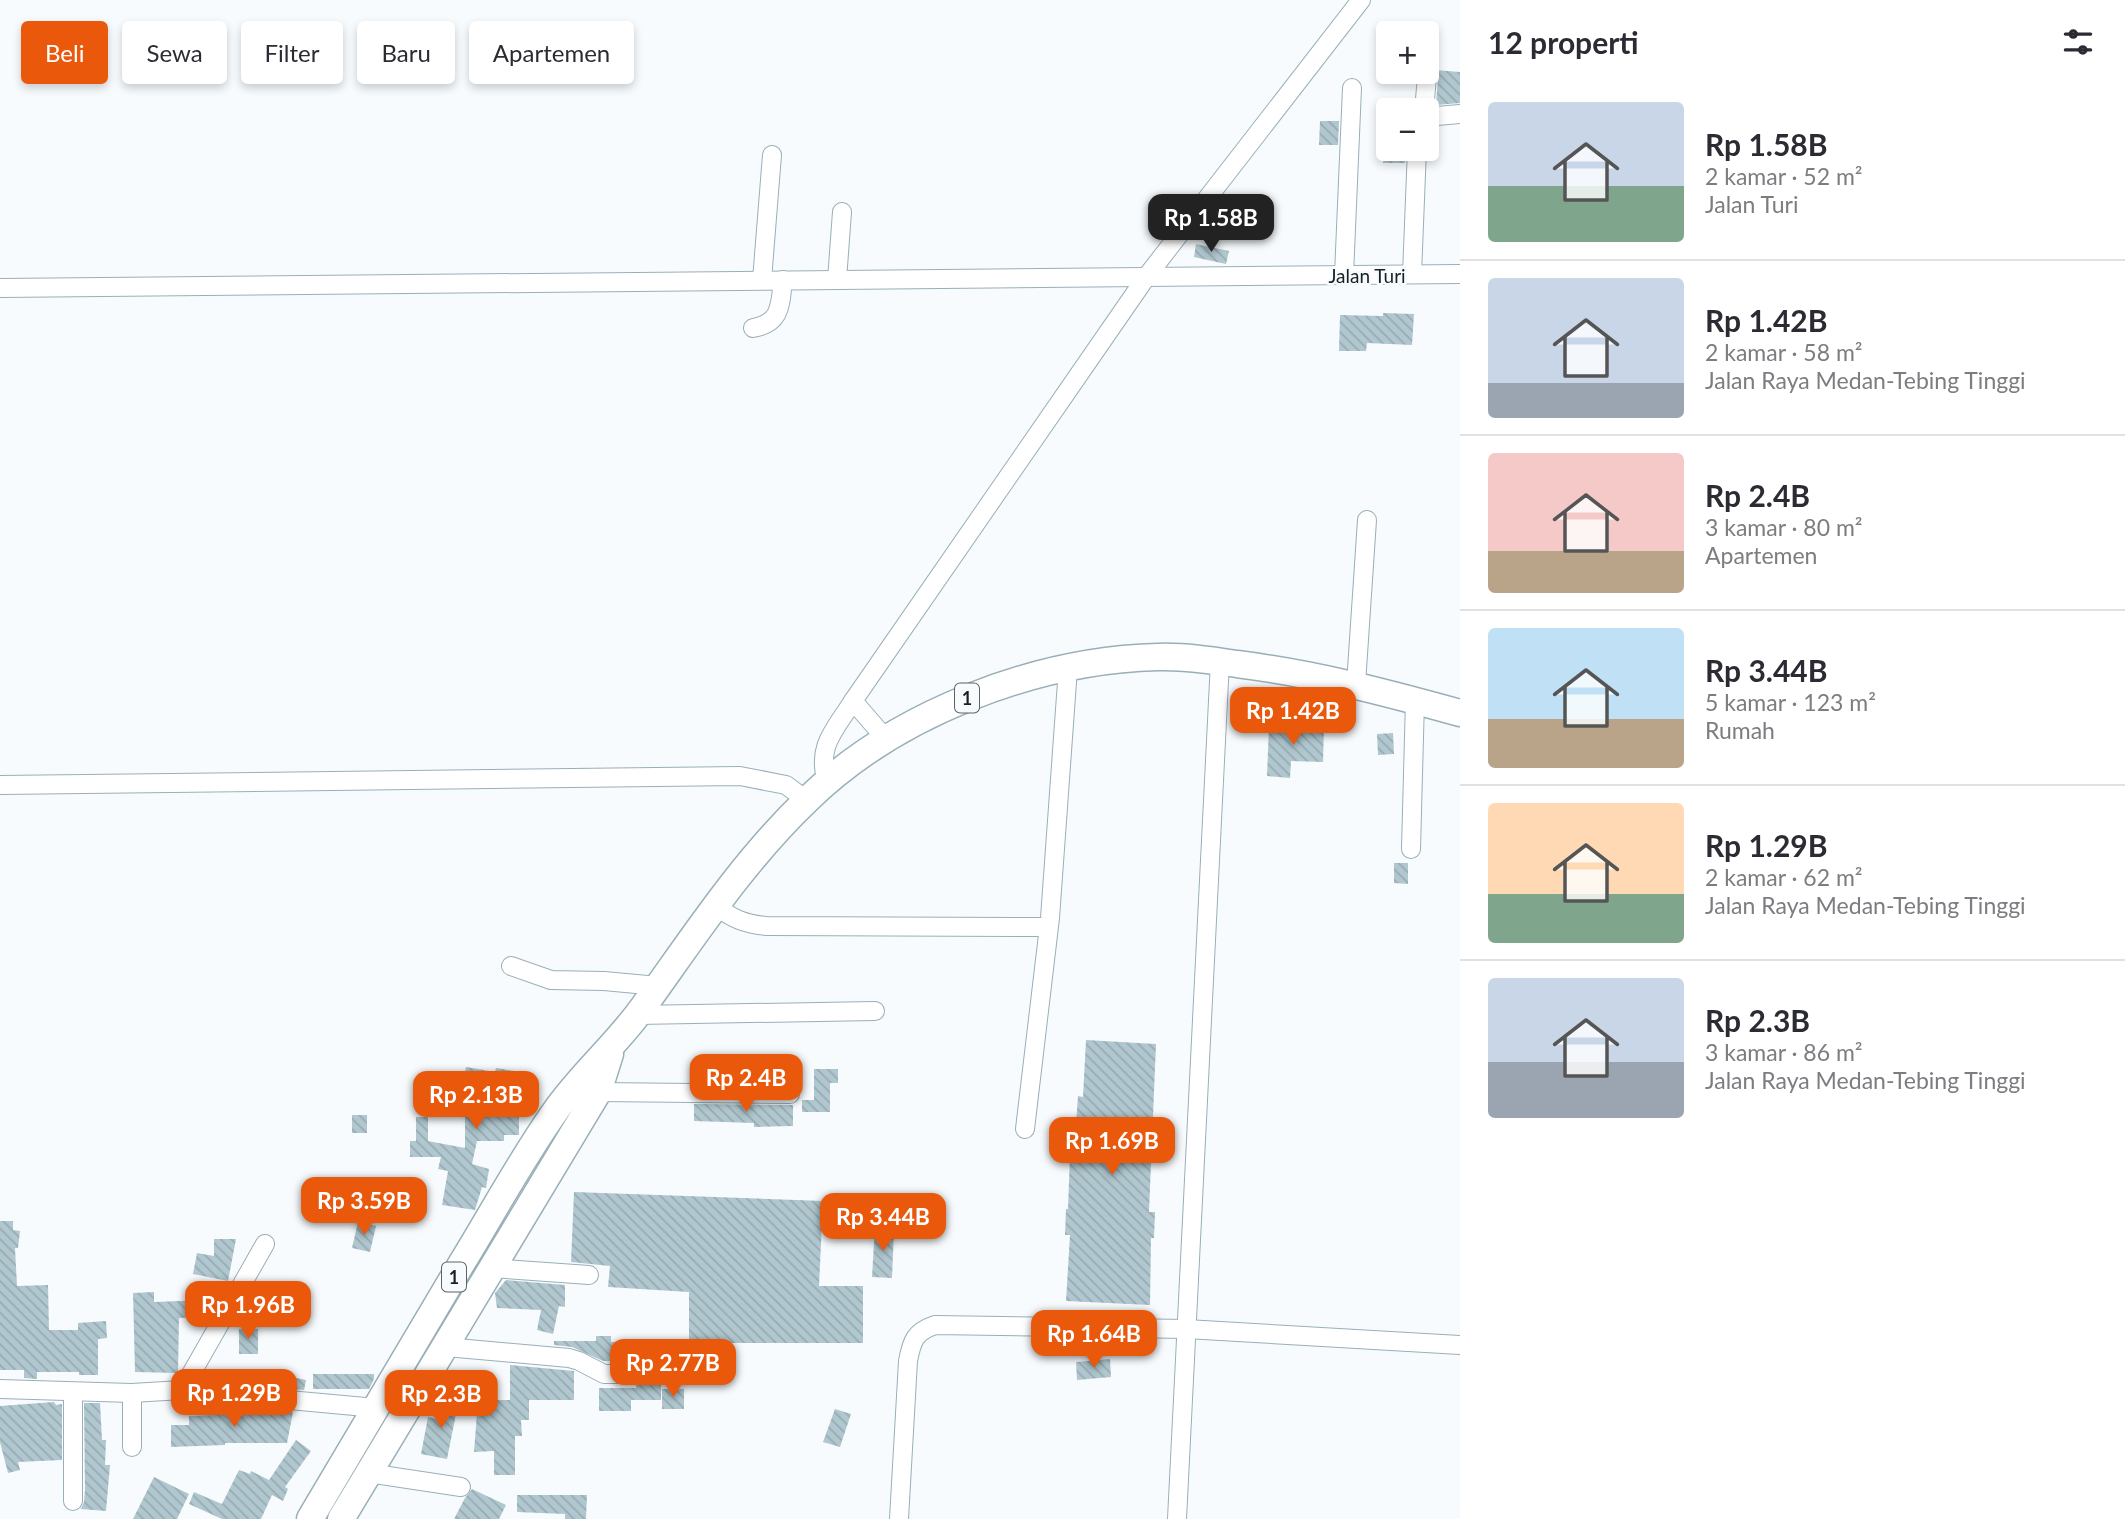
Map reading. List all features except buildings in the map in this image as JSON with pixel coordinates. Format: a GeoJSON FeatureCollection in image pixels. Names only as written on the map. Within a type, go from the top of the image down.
{"type":"FeatureCollection","features":[{"type":"Feature","properties":{"kind":"highway","name":"1"},"geometry":{"type":"LineString","coordinates":[[310,1519],[551,1116],[613,1046],[695,938],[739,874],[806,800],[886,739],[956,703],[998,687],[1068,668],[1123,659],[1158,657],[1292,671],[1356,684],[1460,713]]}},
{"type":"Feature","properties":{"kind":"highway","name":"1"},"geometry":{"type":"LineString","coordinates":[[341,1519],[598,1092],[613,1046]]}},
{"type":"Feature","properties":{"kind":"street"},"geometry":{"type":"LineString","coordinates":[[827,782],[822,765],[825,746],[853,701],[1147,276],[1361,0]]}},
{"type":"Feature","properties":{"kind":"street"},"geometry":{"type":"LineString","coordinates":[[1344,275],[1352,88]]}},
{"type":"Feature","properties":{"kind":"street"},"geometry":{"type":"LineString","coordinates":[[1439,116],[1460,114]]}},
{"type":"Feature","properties":{"kind":"street"},"geometry":{"type":"LineString","coordinates":[[762,279],[772,155]]}},
{"type":"Feature","properties":{"kind":"street"},"geometry":{"type":"LineString","coordinates":[[1412,274],[1417,161]]}},
{"type":"Feature","properties":{"kind":"street"},"geometry":{"type":"LineString","coordinates":[[837,280],[842,212]]}},
{"type":"Feature","properties":{"kind":"street","name":"Jalan Turi"},"geometry":{"type":"LineString","coordinates":[[0,288],[1460,274]]}},
{"type":"Feature","properties":{"kind":"street"},"geometry":{"type":"LineString","coordinates":[[753,328],[773,322],[779,310],[783,279]]}},
{"type":"Feature","properties":{"kind":"street"},"geometry":{"type":"LineString","coordinates":[[1356,684],[1367,520]]}},
{"type":"Feature","properties":{"kind":"street"},"geometry":{"type":"LineString","coordinates":[[1177,1519],[1220,662]]}},
{"type":"Feature","properties":{"kind":"street"},"geometry":{"type":"LineString","coordinates":[[1025,1129],[1048,927],[1068,668]]}},
{"type":"Feature","properties":{"kind":"street"},"geometry":{"type":"LineString","coordinates":[[853,701],[886,739]]}},
{"type":"Feature","properties":{"kind":"street"},"geometry":{"type":"LineString","coordinates":[[1411,849],[1415,701]]}},
{"type":"Feature","properties":{"kind":"street"},"geometry":{"type":"LineString","coordinates":[[0,785],[740,776],[786,786],[806,800]]}},
{"type":"Feature","properties":{"kind":"street"},"geometry":{"type":"LineString","coordinates":[[716,905],[749,925],[1048,927]]}},
{"type":"Feature","properties":{"kind":"street"},"geometry":{"type":"LineString","coordinates":[[511,966],[551,980],[658,986]]}},
{"type":"Feature","properties":{"kind":"street"},"geometry":{"type":"LineString","coordinates":[[637,1015],[875,1011]]}},
{"type":"Feature","properties":{"kind":"street"},"geometry":{"type":"LineString","coordinates":[[598,1092],[790,1094]]}},
{"type":"Feature","properties":{"kind":"street"},"geometry":{"type":"LineString","coordinates":[[183,1390],[265,1244]]}},
{"type":"Feature","properties":{"kind":"street"},"geometry":{"type":"LineString","coordinates":[[492,1268],[589,1275]]}},
{"type":"Feature","properties":{"kind":"street"},"geometry":{"type":"LineString","coordinates":[[899,1519],[908,1361],[912,1340],[920,1330],[935,1325],[1186,1329],[1460,1345]]}},
{"type":"Feature","properties":{"kind":"street"},"geometry":{"type":"LineString","coordinates":[[446,1348],[569,1359],[579,1361],[604,1374],[638,1374]]}},
{"type":"Feature","properties":{"kind":"street"},"geometry":{"type":"LineString","coordinates":[[0,1389],[132,1393],[183,1390],[376,1408]]}},
{"type":"Feature","properties":{"kind":"street"},"geometry":{"type":"LineString","coordinates":[[72,1501],[73,1392]]}},
{"type":"Feature","properties":{"kind":"street"},"geometry":{"type":"LineString","coordinates":[[132,1393],[132,1447]]}},
{"type":"Feature","properties":{"kind":"street"},"geometry":{"type":"LineString","coordinates":[[368,1473],[461,1488]]}}]}
